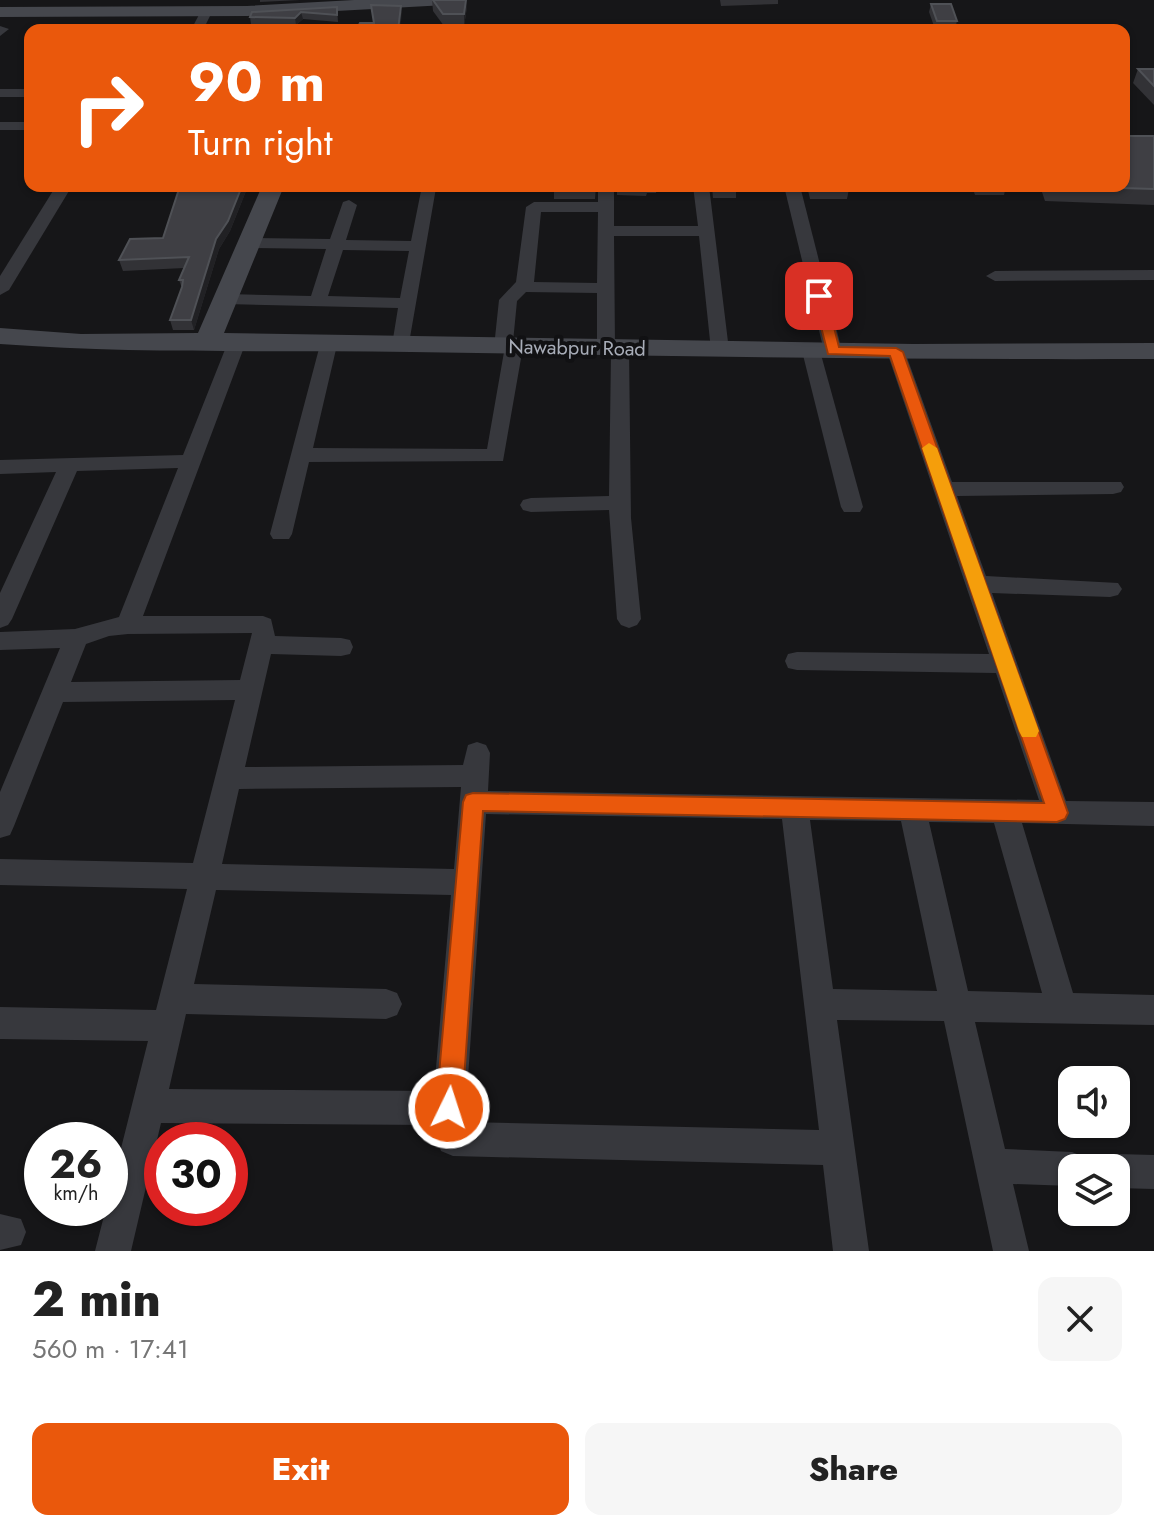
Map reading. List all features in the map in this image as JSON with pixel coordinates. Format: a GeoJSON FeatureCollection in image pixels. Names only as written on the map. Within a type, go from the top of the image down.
{"type":"FeatureCollection","features":[{"type":"Feature","properties":{"kind":"street"},"geometry":{"type":"LineString","coordinates":[[1,24],[206,12],[247,6],[446,0]]}},
{"type":"Feature","properties":{"kind":"street"},"geometry":{"type":"LineString","coordinates":[[340,24],[346,4]]}},
{"type":"Feature","properties":{"kind":"street"},"geometry":{"type":"LineString","coordinates":[[200,24],[206,12]]}},
{"type":"Feature","properties":{"kind":"street"},"geometry":{"type":"LineString","coordinates":[[0,93],[24,93]]}},
{"type":"Feature","properties":{"kind":"street"},"geometry":{"type":"LineString","coordinates":[[0,126],[24,126]]}},
{"type":"Feature","properties":{"kind":"street"},"geometry":{"type":"LineString","coordinates":[[0,290],[60,192]]}},
{"type":"Feature","properties":{"kind":"street"},"geometry":{"type":"LineString","coordinates":[[208,341],[270,192]]}},
{"type":"Feature","properties":{"kind":"street"},"geometry":{"type":"LineString","coordinates":[[401,345],[427,192]]}},
{"type":"Feature","properties":{"kind":"street"},"geometry":{"type":"LineString","coordinates":[[606,192],[606,288],[613,349],[629,619]]}},
{"type":"Feature","properties":{"kind":"street"},"geometry":{"type":"LineString","coordinates":[[702,192],[720,350]]}},
{"type":"Feature","properties":{"kind":"street"},"geometry":{"type":"LineString","coordinates":[[793,192],[852,507]]}},
{"type":"Feature","properties":{"kind":"street"},"geometry":{"type":"LineString","coordinates":[[318,301],[349,205]]}},
{"type":"Feature","properties":{"kind":"street"},"geometry":{"type":"LineString","coordinates":[[299,455],[496,456],[509,347],[508,300],[525,283],[534,207],[606,207]]}},
{"type":"Feature","properties":{"kind":"street"},"geometry":{"type":"LineString","coordinates":[[606,231],[706,231]]}},
{"type":"Feature","properties":{"kind":"street"},"geometry":{"type":"LineString","coordinates":[[248,243],[417,246]]}},
{"type":"Feature","properties":{"kind":"street"},"geometry":{"type":"LineString","coordinates":[[995,276],[1154,275]]}},
{"type":"Feature","properties":{"kind":"street"},"geometry":{"type":"LineString","coordinates":[[520,287],[606,288]]}},
{"type":"Feature","properties":{"kind":"street"},"geometry":{"type":"LineString","coordinates":[[226,299],[407,303]]}},
{"type":"Feature","properties":{"kind":"street","name":"Nawabpur Road"},"geometry":{"type":"LineString","coordinates":[[0,336],[81,342],[208,341],[613,349],[1154,351]]}},
{"type":"Feature","properties":{"kind":"street"},"geometry":{"type":"LineString","coordinates":[[128,625],[237,342]]}},
{"type":"Feature","properties":{"kind":"street"},"geometry":{"type":"LineString","coordinates":[[281,534],[328,345]]}},
{"type":"Feature","properties":{"kind":"street"},"geometry":{"type":"LineString","coordinates":[[896,352],[1057,813]]}},
{"type":"Feature","properties":{"kind":"street"},"geometry":{"type":"LineString","coordinates":[[0,467],[190,461]]}},
{"type":"Feature","properties":{"kind":"street"},"geometry":{"type":"LineString","coordinates":[[0,619],[70,464]]}},
{"type":"Feature","properties":{"kind":"street"},"geometry":{"type":"LineString","coordinates":[[944,489],[1113,487]]}},
{"type":"Feature","properties":{"kind":"street"},"geometry":{"type":"LineString","coordinates":[[531,505],[620,503]]}},
{"type":"Feature","properties":{"kind":"street"},"geometry":{"type":"LineString","coordinates":[[977,584],[1110,589]]}},
{"type":"Feature","properties":{"kind":"street"},"geometry":{"type":"LineString","coordinates":[[0,641],[76,638],[107,627],[128,625],[263,625],[261,645],[113,1251]]}},
{"type":"Feature","properties":{"kind":"street"},"geometry":{"type":"LineString","coordinates":[[0,825],[76,638]]}},
{"type":"Feature","properties":{"kind":"street"},"geometry":{"type":"LineString","coordinates":[[261,645],[341,647]]}},
{"type":"Feature","properties":{"kind":"street"},"geometry":{"type":"LineString","coordinates":[[797,661],[1005,664]]}},
{"type":"Feature","properties":{"kind":"street"},"geometry":{"type":"LineString","coordinates":[[61,692],[248,690]]}},
{"type":"Feature","properties":{"kind":"street"},"geometry":{"type":"LineString","coordinates":[[227,778],[475,777],[795,809],[1154,814]]}},
{"type":"Feature","properties":{"kind":"street"},"geometry":{"type":"LineString","coordinates":[[475,777],[449,1108],[448,1128],[453,1139],[838,1148]]}},
{"type":"Feature","properties":{"kind":"street"},"geometry":{"type":"LineString","coordinates":[[795,809],[851,1251]]}},
{"type":"Feature","properties":{"kind":"street"},"geometry":{"type":"LineString","coordinates":[[912,810],[1011,1251]]}},
{"type":"Feature","properties":{"kind":"street"},"geometry":{"type":"LineString","coordinates":[[1004,811],[1062,1008]]}},
{"type":"Feature","properties":{"kind":"street"},"geometry":{"type":"LineString","coordinates":[[0,872],[465,882]]}},
{"type":"Feature","properties":{"kind":"street"},"geometry":{"type":"LineString","coordinates":[[0,1023],[171,1012],[386,1004]]}},
{"type":"Feature","properties":{"kind":"street"},"geometry":{"type":"LineString","coordinates":[[821,1004],[1154,1010]]}},
{"type":"Feature","properties":{"kind":"street"},"geometry":{"type":"LineString","coordinates":[[148,1106],[449,1108]]}},
{"type":"Feature","properties":{"kind":"street"},"geometry":{"type":"LineString","coordinates":[[992,1166],[1058,1168]]}},
{"type":"Feature","properties":{"kind":"street"},"geometry":{"type":"LineString","coordinates":[[1130,1171],[1154,1172]]}},
{"type":"Feature","properties":{"kind":"building"},"geometry":{"type":"Polygon","coordinates":[[[433,0],[466,0],[464,14],[443,14],[433,0]]]}},
{"type":"Feature","properties":{"kind":"building"},"geometry":{"type":"Polygon","coordinates":[[[931,4],[951,4],[957,21],[937,21],[931,4]]]}},
{"type":"Feature","properties":{"kind":"building"},"geometry":{"type":"Polygon","coordinates":[[[371,5],[401,6],[399,24],[359,24],[374,23],[371,5]]]}},
{"type":"Feature","properties":{"kind":"building"},"geometry":{"type":"Polygon","coordinates":[[[337,7],[337,15],[301,12],[295,18],[250,17],[252,12],[337,7]]]}},
{"type":"Feature","properties":{"kind":"building"},"geometry":{"type":"Polygon","coordinates":[[[1138,69],[1154,69],[1154,86],[1138,69]]]}},
{"type":"Feature","properties":{"kind":"building"},"geometry":{"type":"Polygon","coordinates":[[[1130,136],[1154,136],[1154,189],[1130,188],[1130,136]]]}},
{"type":"Feature","properties":{"kind":"building"},"geometry":{"type":"Polygon","coordinates":[[[178,192],[240,192],[228,221],[216,239],[191,320],[170,320],[182,287],[183,280],[179,280],[189,257],[119,260],[130,239],[163,238],[178,192]]]}},
{"type":"Feature","properties":{"kind":"slow traffic"},"geometry":{"type":"LineString","coordinates":[[929,448],[1029,731]]}},
{"type":"Feature","properties":{"kind":"route"},"geometry":{"type":"LineString","coordinates":[[449,1108],[473,802],[1057,813],[896,352],[833,351],[819,296]]}}]}
